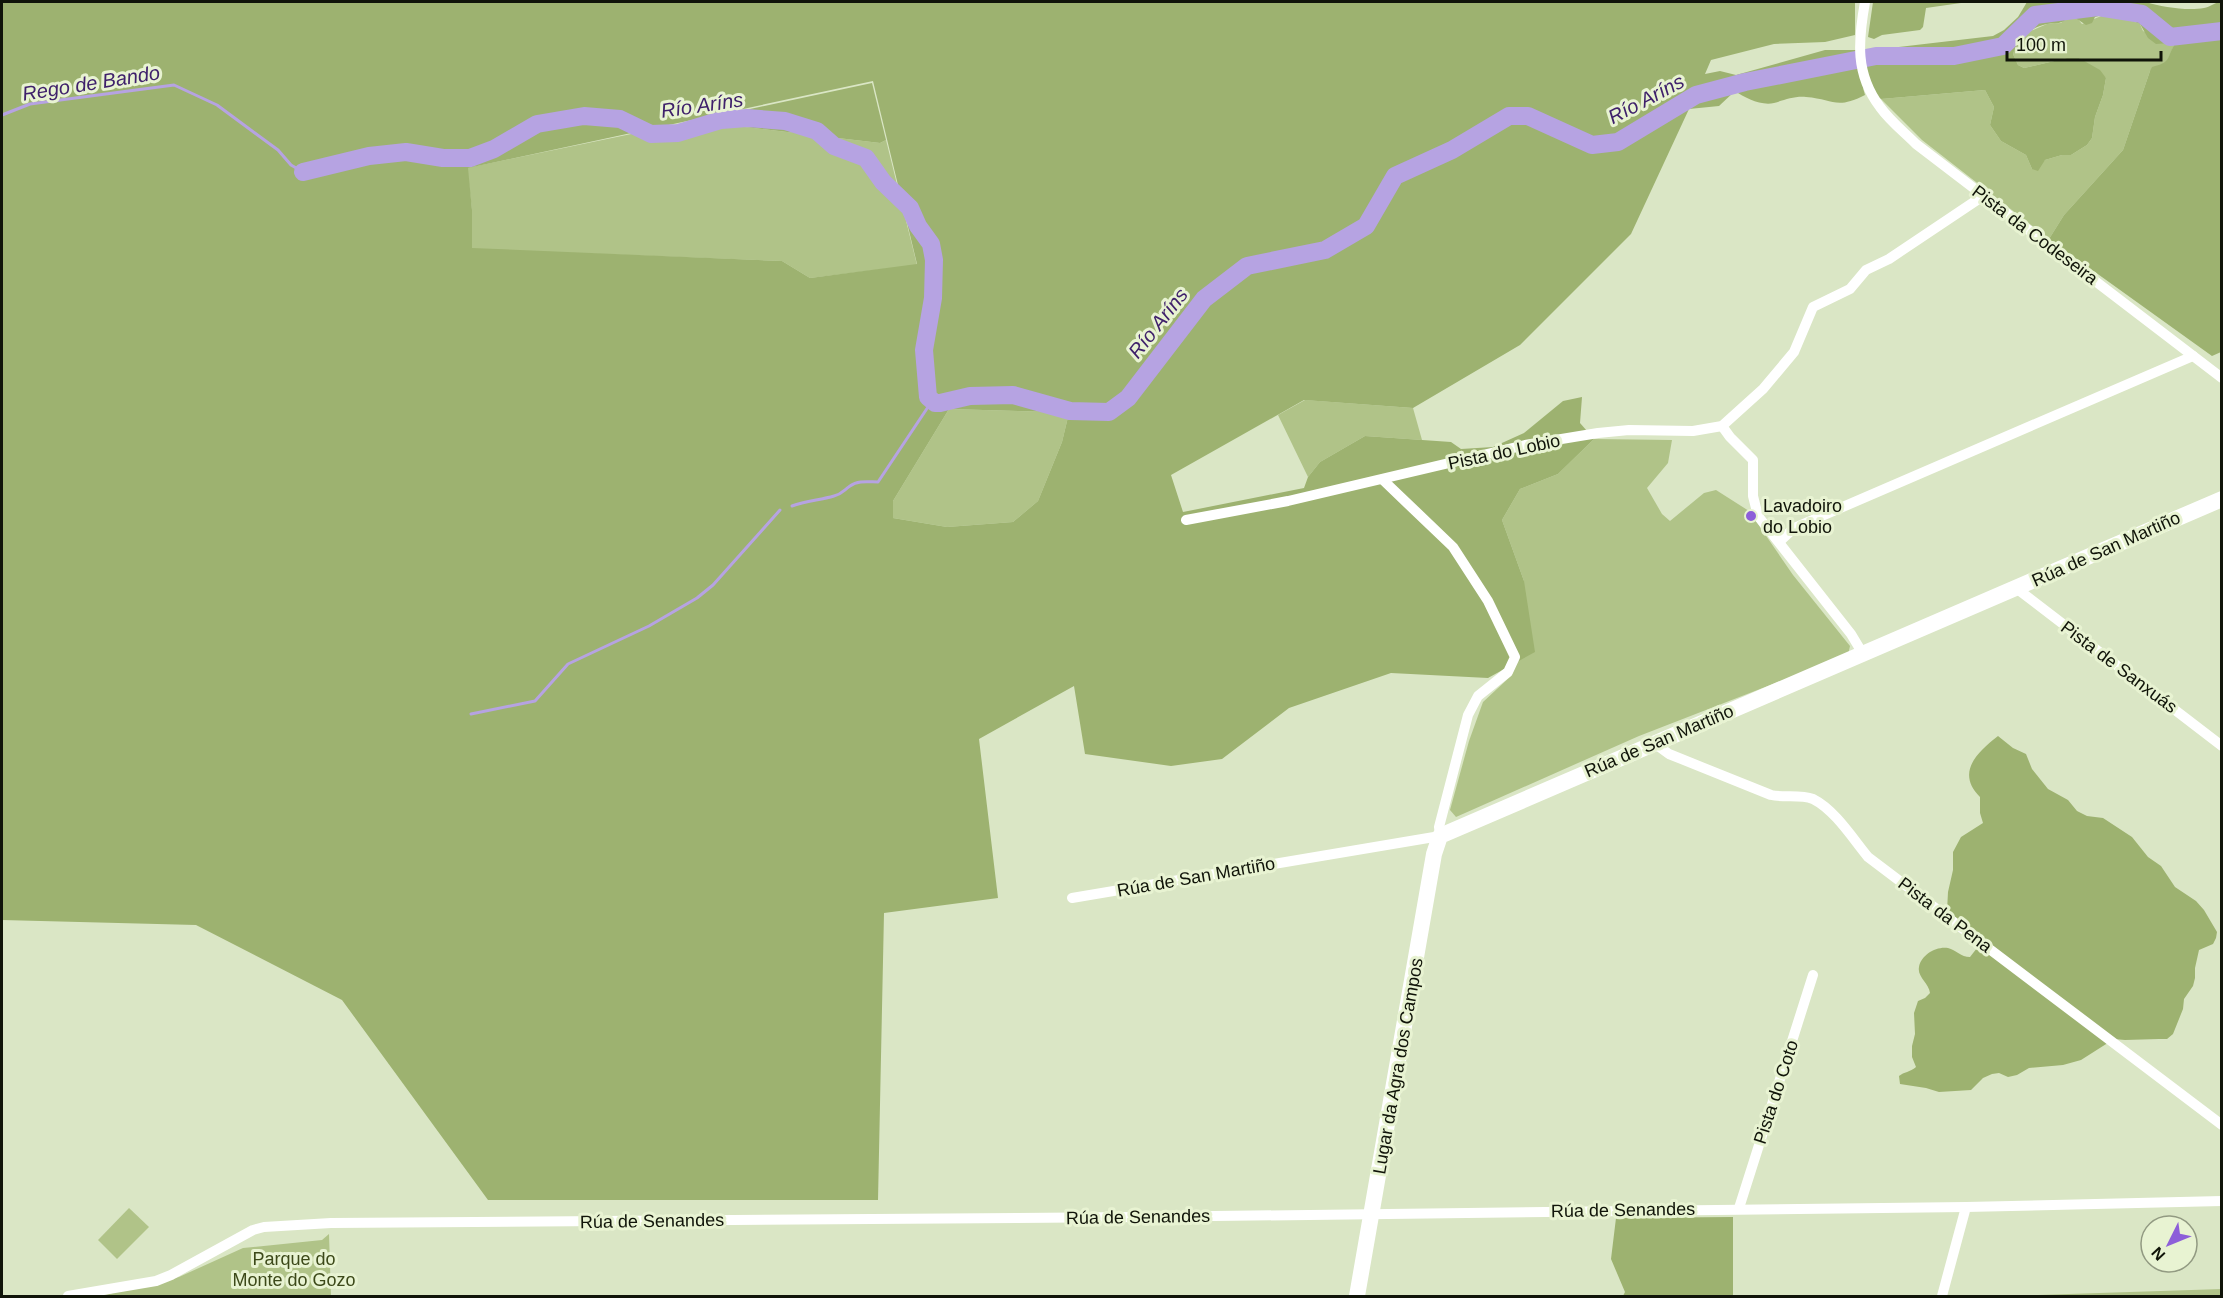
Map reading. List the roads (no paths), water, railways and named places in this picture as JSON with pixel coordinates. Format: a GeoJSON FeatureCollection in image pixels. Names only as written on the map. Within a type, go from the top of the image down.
{"type":"FeatureCollection","features":[{"type":"Feature","properties":{"kind":"street","name":"Pista da Codeseira"},"geometry":{"type":"LineString","coordinates":[[1866,2],[1859,50],[1863,79],[1880,108],[1916,144],[2222,378]]}},
{"type":"Feature","properties":{"kind":"street"},"geometry":{"type":"LineString","coordinates":[[1863,654],[1851,634],[1787,555],[1780,541],[1768,530],[1755,508],[1753,460],[1730,438],[1722,426],[1763,389],[1794,352],[1813,307],[1845,292],[1866,270],[1889,259],[1983,196]]}},
{"type":"Feature","properties":{"kind":"street"},"geometry":{"type":"LineString","coordinates":[[1780,541],[1794,528],[2193,356]]}},
{"type":"Feature","properties":{"kind":"street","name":"Pista do Lobio"},"geometry":{"type":"LineString","coordinates":[[1186,520],[1383,480],[1525,445],[1629,430],[1693,431],[1722,426]]}},
{"type":"Feature","properties":{"kind":"street"},"geometry":{"type":"LineString","coordinates":[[1383,480],[1453,547],[1488,601],[1515,657],[1508,672],[1478,696],[1468,715],[1439,826],[1440,836]]}},
{"type":"Feature","properties":{"kind":"street","name":"Rúa de San Martiño"},"geometry":{"type":"LineString","coordinates":[[1071,898],[1440,836],[2222,499]]}},
{"type":"Feature","properties":{"kind":"street","name":"Pista de Sanxuás"},"geometry":{"type":"LineString","coordinates":[[2016,588],[2222,746]]}},
{"type":"Feature","properties":{"kind":"street","name":"Pista da Pena"},"geometry":{"type":"LineString","coordinates":[[1654,743],[1669,754],[1771,795],[1801,796],[1813,799],[1834,817],[1868,857],[2222,1125]]}},
{"type":"Feature","properties":{"kind":"street","name":"Lugar da Agra dos Campos"},"geometry":{"type":"LineString","coordinates":[[1357,1296],[1432,866],[1440,836]]}},
{"type":"Feature","properties":{"kind":"street","name":"Pista do Coto"},"geometry":{"type":"LineString","coordinates":[[1738,1208],[1813,975]]}},
{"type":"Feature","properties":{"kind":"street","name":"Rúa de Senandes"},"geometry":{"type":"LineString","coordinates":[[68,1296],[156,1281],[244,1234],[264,1227],[331,1223],[930,1219],[1966,1207],[2222,1201]]}},
{"type":"Feature","properties":{"kind":"street"},"geometry":{"type":"LineString","coordinates":[[1942,1296],[1966,1207]]}},
{"type":"Feature","properties":{"kind":"waterway","name":"Río Aríns"},"geometry":{"type":"LineString","coordinates":[[303,172],[369,156],[406,152],[443,158],[470,158],[494,149],[537,124],[584,116],[620,119],[651,134],[678,133],[721,120],[747,118],[785,121],[817,131],[834,146],[866,158],[883,182],[910,208],[918,226],[931,244],[934,260],[933,298],[924,350],[928,397],[935,403],[940,403],[970,396],[1013,395],[1070,411],[1109,412],[1128,398],[1204,299],[1247,266],[1325,250],[1366,226],[1395,176],[1452,150],[1509,116],[1528,116],[1592,145],[1618,142],[1696,95],[1745,82],[1876,56],[1954,56],[2003,46],[2035,15],[2098,7],[2142,14],[2170,37],[2222,31]]}},
{"type":"Feature","properties":{"kind":"waterway","name":"Rego de Bando"},"geometry":{"type":"LineString","coordinates":[[2,115],[30,104],[174,85],[217,105],[278,150],[291,165],[303,172]]}},
{"type":"Feature","properties":{"kind":"waterway"},"geometry":{"type":"LineString","coordinates":[[792,506],[837,495],[856,483],[878,482],[932,401]]}},
{"type":"Feature","properties":{"kind":"waterway"},"geometry":{"type":"LineString","coordinates":[[471,714],[535,701],[568,664],[649,626],[697,598],[713,585],[780,510]]}},
{"type":"Feature","properties":{"kind":"place","name":"Lavadoiro do Lobio"},"geometry":{"type":"Point","coordinates":[1751,516]}},
{"type":"Feature","properties":{"kind":"park label","name":"Parque do Monte do Gozo"},"geometry":{"type":"Point","coordinates":[294,1269]}}]}
